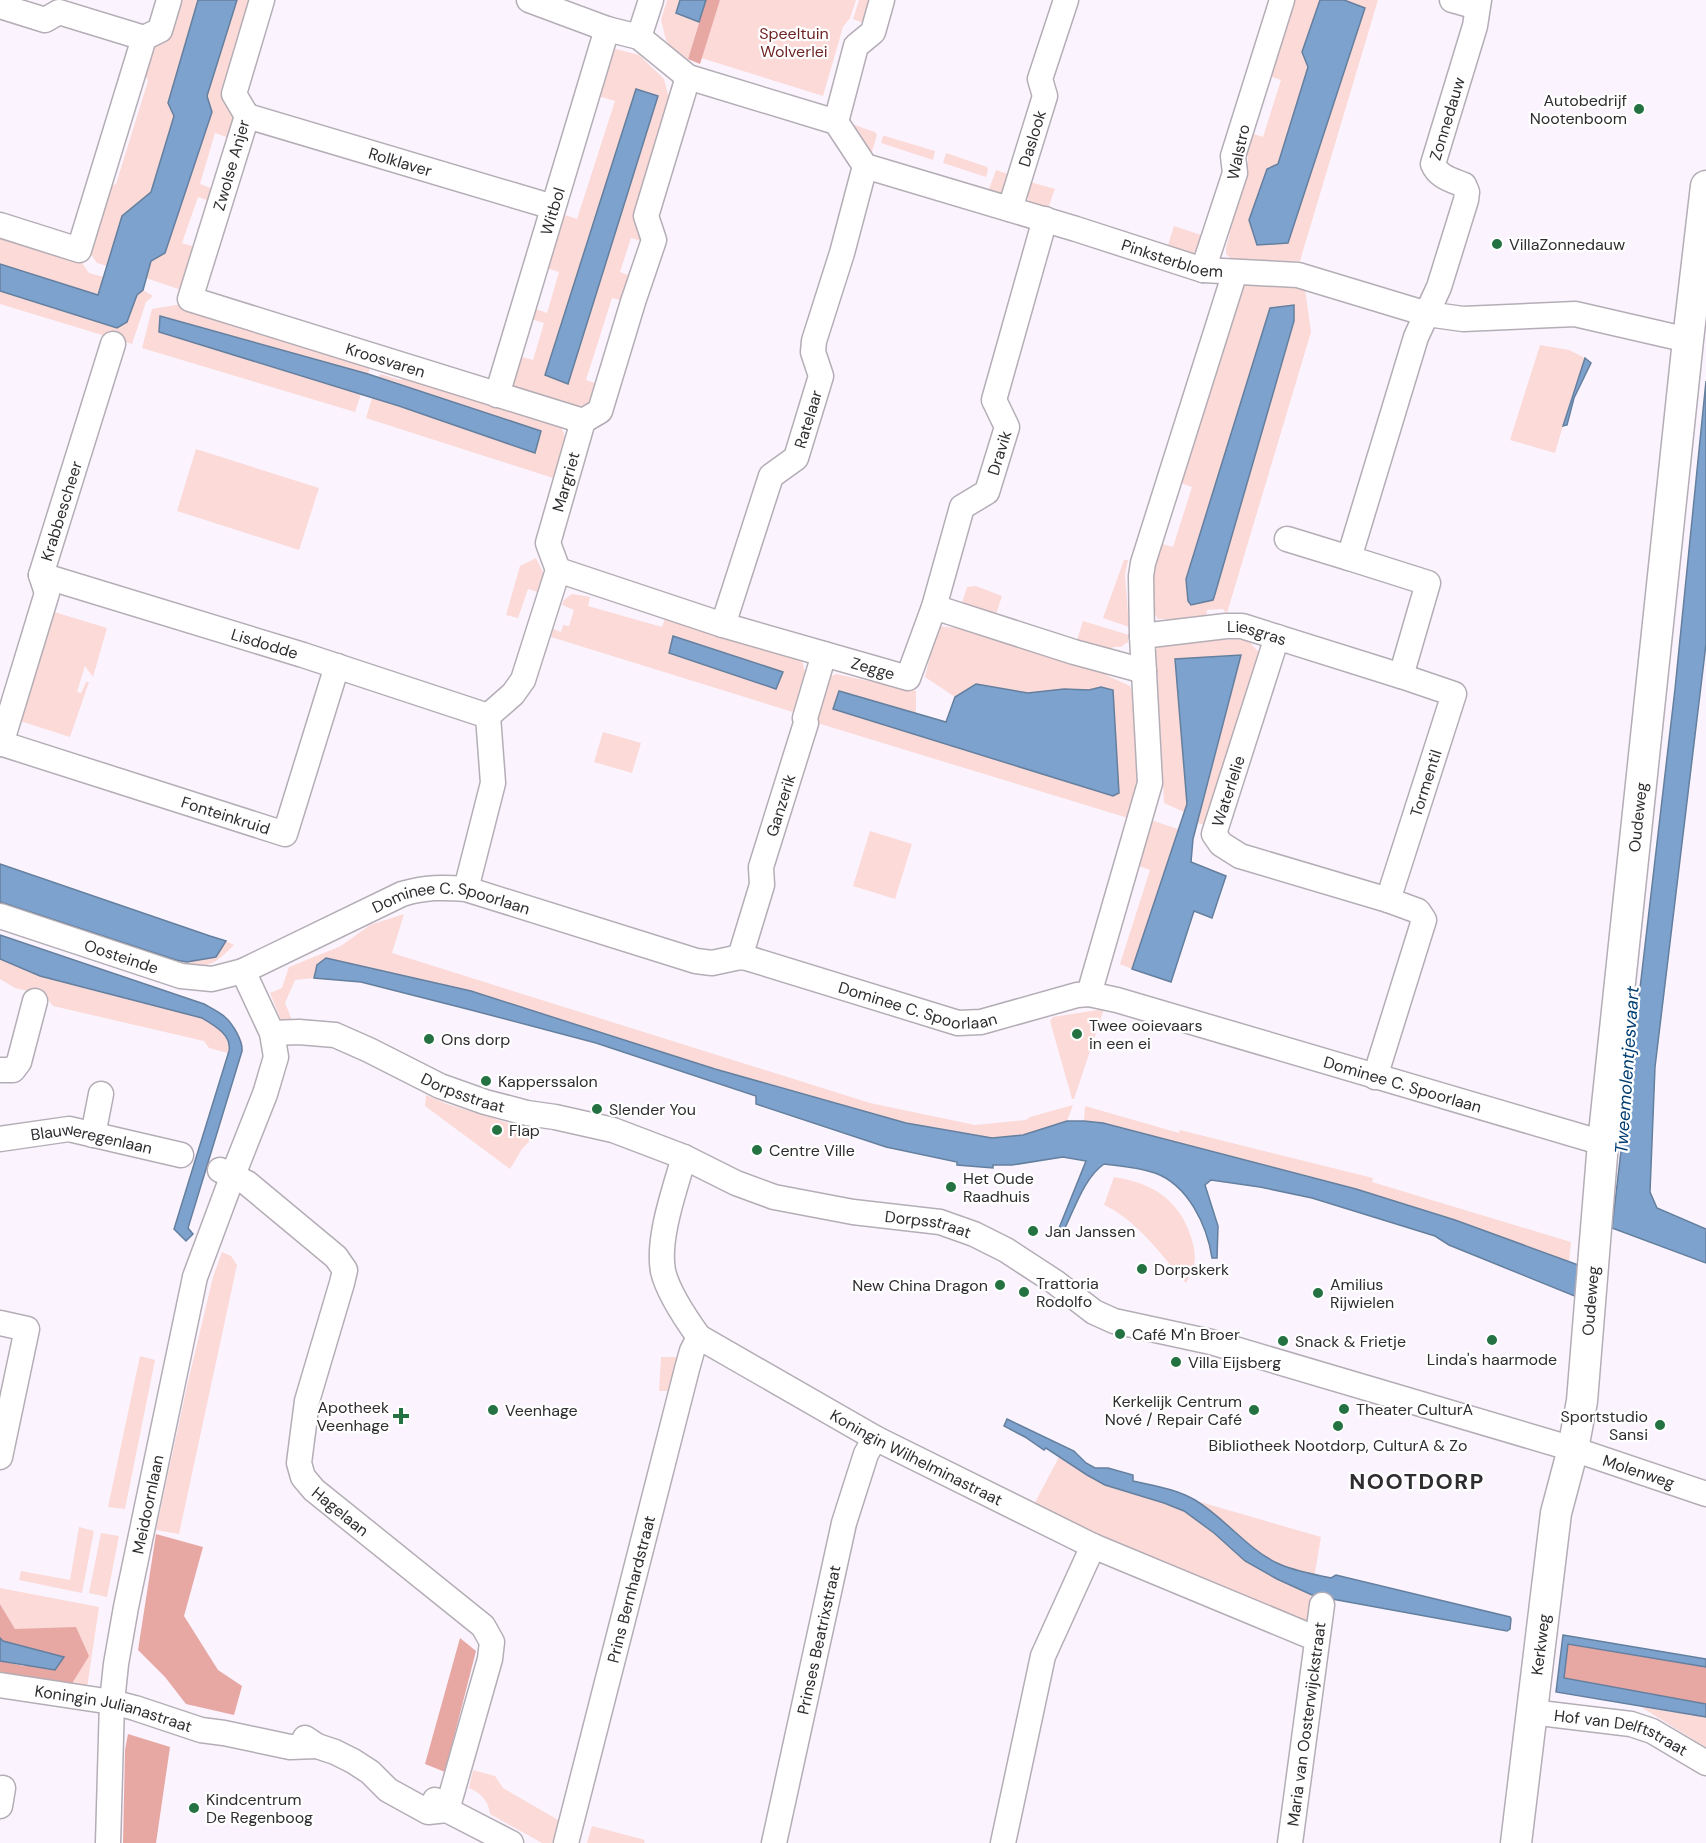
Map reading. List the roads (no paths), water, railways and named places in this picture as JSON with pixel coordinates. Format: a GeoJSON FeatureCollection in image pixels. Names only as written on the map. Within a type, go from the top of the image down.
{"type":"FeatureCollection","features":[{"type":"Feature","properties":{"kind":"street"},"geometry":{"type":"LineString","coordinates":[[0,225],[79,249],[144,39],[160,30],[169,0]]}},
{"type":"Feature","properties":{"kind":"street","name":"Zwolse Anjer"},"geometry":{"type":"LineString","coordinates":[[190,299],[248,116],[234,94],[262,0]]}},
{"type":"Feature","properties":{"kind":"street"},"geometry":{"type":"LineString","coordinates":[[529,0],[607,29],[639,37],[688,77],[836,122],[866,166]]}},
{"type":"Feature","properties":{"kind":"street"},"geometry":{"type":"LineString","coordinates":[[639,37],[651,0]]}},
{"type":"Feature","properties":{"kind":"street"},"geometry":{"type":"LineString","coordinates":[[836,122],[856,46],[873,32],[882,0]]}},
{"type":"Feature","properties":{"kind":"street","name":"Daslook"},"geometry":{"type":"LineString","coordinates":[[1010,209],[1046,96],[1040,79],[1066,0]]}},
{"type":"Feature","properties":{"kind":"street","name":"Walstro"},"geometry":{"type":"LineString","coordinates":[[1203,270],[1234,173],[1233,156],[1282,0]]}},
{"type":"Feature","properties":{"kind":"street","name":"Zonnedauw"},"geometry":{"type":"LineString","coordinates":[[1427,314],[1439,287],[1467,192],[1464,185],[1441,175],[1433,164],[1475,26],[1478,4],[1452,0]]}},
{"type":"Feature","properties":{"kind":"street"},"geometry":{"type":"LineString","coordinates":[[0,6],[45,20],[59,12],[144,39]]}},
{"type":"Feature","properties":{"kind":"street","name":"Witbol"},"geometry":{"type":"LineString","coordinates":[[497,395],[607,29]]}},
{"type":"Feature","properties":{"kind":"street","name":"Margriet"},"geometry":{"type":"LineString","coordinates":[[558,570],[548,543],[583,421],[600,411],[654,240],[646,216],[688,77]]}},
{"type":"Feature","properties":{"kind":"street","name":"Rolklaver"},"geometry":{"type":"LineString","coordinates":[[248,116],[554,207]]}},
{"type":"Feature","properties":{"kind":"street","name":"Pinksterbloem"},"geometry":{"type":"LineString","coordinates":[[866,166],[1045,219],[1203,270],[1298,275],[1427,314],[1463,319],[1575,314],[1688,340]]}},
{"type":"Feature","properties":{"kind":"street","name":"Ratelaar"},"geometry":{"type":"LineString","coordinates":[[723,625],[771,476],[796,459],[821,376],[813,352],[814,341],[866,166]]}},
{"type":"Feature","properties":{"kind":"street","name":"Oudeweg"},"geometry":{"type":"LineString","coordinates":[[1573,1449],[1582,1401],[1603,1143],[1706,186]]}},
{"type":"Feature","properties":{"kind":"street","name":"Dravik"},"geometry":{"type":"LineString","coordinates":[[934,607],[962,507],[987,492],[1007,427],[994,400],[1045,219]]}},
{"type":"Feature","properties":{"kind":"street"},"geometry":{"type":"LineString","coordinates":[[1089,994],[1150,783],[1144,671],[1141,576],[1143,563],[1235,272]]}},
{"type":"Feature","properties":{"kind":"street","name":"Kroosvaren"},"geometry":{"type":"LineString","coordinates":[[190,299],[583,421]]}},
{"type":"Feature","properties":{"kind":"street"},"geometry":{"type":"LineString","coordinates":[[1349,558],[1416,337],[1427,314]]}},
{"type":"Feature","properties":{"kind":"street","name":"Krabbescheer"},"geometry":{"type":"LineString","coordinates":[[0,744],[47,592],[41,575],[113,345]]}},
{"type":"Feature","properties":{"kind":"street"},"geometry":{"type":"LineString","coordinates":[[1287,539],[1428,583],[1401,676]]}},
{"type":"Feature","properties":{"kind":"street"},"geometry":{"type":"LineString","coordinates":[[466,889],[493,783],[488,716],[513,694],[523,680],[558,570]]}},
{"type":"Feature","properties":{"kind":"street","name":"Zegge"},"geometry":{"type":"LineString","coordinates":[[558,570],[723,625],[908,678],[934,607]]}},
{"type":"Feature","properties":{"kind":"street","name":"Lisdodde"},"geometry":{"type":"LineString","coordinates":[[41,575],[337,666],[488,716]]}},
{"type":"Feature","properties":{"kind":"street"},"geometry":{"type":"LineString","coordinates":[[934,607],[1144,671]]}},
{"type":"Feature","properties":{"kind":"street","name":"Liesgras"},"geometry":{"type":"LineString","coordinates":[[1143,636],[1242,626],[1401,676]]}},
{"type":"Feature","properties":{"kind":"street","name":"Waterlelie"},"geometry":{"type":"LineString","coordinates":[[1276,637],[1214,834],[1221,844],[1240,856],[1388,900]]}},
{"type":"Feature","properties":{"kind":"street","name":"Ganzerik"},"geometry":{"type":"LineString","coordinates":[[740,957],[762,885],[761,867],[806,723],[805,718],[824,654]]}},
{"type":"Feature","properties":{"kind":"street","name":"Fonteinkruid"},"geometry":{"type":"LineString","coordinates":[[0,744],[285,834],[337,666]]}},
{"type":"Feature","properties":{"kind":"street","name":"Tormentil"},"geometry":{"type":"LineString","coordinates":[[1388,900],[1454,693],[1401,676]]}},
{"type":"Feature","properties":{"kind":"street","name":"Dominee C. Spoorlaan"},"geometry":{"type":"LineString","coordinates":[[243,971],[402,894],[422,888],[466,889],[696,961],[712,963],[740,957],[958,1023],[981,1022],[1077,995],[1089,994],[1143,1007],[1603,1143]]}},
{"type":"Feature","properties":{"kind":"street"},"geometry":{"type":"LineString","coordinates":[[1376,1077],[1424,920],[1418,911],[1388,900]]}},
{"type":"Feature","properties":{"kind":"street","name":"Oosteinde"},"geometry":{"type":"LineString","coordinates":[[0,916],[181,976],[212,978],[243,971]]}},
{"type":"Feature","properties":{"kind":"street","name":"Meidoornlaan"},"geometry":{"type":"LineString","coordinates":[[108,1843],[112,1702],[116,1664],[195,1277],[226,1173],[265,1094],[276,1058],[272,1034],[243,971]]}},
{"type":"Feature","properties":{"kind":"street"},"geometry":{"type":"LineString","coordinates":[[0,1070],[13,1070],[19,1062],[35,1001]]}},
{"type":"Feature","properties":{"kind":"street","name":"Dorpsstraat"},"geometry":{"type":"LineString","coordinates":[[272,1034],[299,1032],[335,1035],[440,1086],[527,1113],[612,1130],[684,1156],[736,1183],[774,1197],[853,1212],[940,1222],[974,1234],[1006,1250],[1055,1282],[1094,1312],[1114,1321],[1211,1342],[1573,1449]]}},
{"type":"Feature","properties":{"kind":"street"},"geometry":{"type":"LineString","coordinates":[[93,1135],[101,1094]]}},
{"type":"Feature","properties":{"kind":"street","name":"Blauweregenlaan"},"geometry":{"type":"LineString","coordinates":[[0,1139],[69,1130],[181,1155]]}},
{"type":"Feature","properties":{"kind":"street","name":"Koningin Wilhelminastraat"},"geometry":{"type":"LineString","coordinates":[[684,1156],[664,1231],[661,1252],[664,1273],[681,1311],[699,1336],[874,1438],[1093,1546],[1317,1639]]}},
{"type":"Feature","properties":{"kind":"street","name":"Hagelaan"},"geometry":{"type":"LineString","coordinates":[[226,1173],[247,1183],[336,1257],[345,1270],[307,1401],[299,1463],[303,1477],[314,1490],[483,1626],[492,1642],[490,1659],[447,1810]]}},
{"type":"Feature","properties":{"kind":"street"},"geometry":{"type":"LineString","coordinates":[[0,1323],[27,1329],[0,1457]]}},
{"type":"Feature","properties":{"kind":"street","name":"Prins Bernhardstraat"},"geometry":{"type":"LineString","coordinates":[[566,1843],[687,1369],[699,1336]]}},
{"type":"Feature","properties":{"kind":"street","name":"Prinses Beatrixstraat"},"geometry":{"type":"LineString","coordinates":[[774,1843],[844,1523],[866,1454],[874,1438]]}},
{"type":"Feature","properties":{"kind":"street","name":"Molenweg"},"geometry":{"type":"LineString","coordinates":[[1573,1449],[1706,1494]]}},
{"type":"Feature","properties":{"kind":"street","name":"Kerkweg"},"geometry":{"type":"LineString","coordinates":[[1516,1843],[1556,1513],[1573,1449]]}},
{"type":"Feature","properties":{"kind":"street"},"geometry":{"type":"LineString","coordinates":[[1003,1843],[1043,1656],[1093,1546]]}},
{"type":"Feature","properties":{"kind":"street","name":"Maria van Oosterwijckstraat"},"geometry":{"type":"LineString","coordinates":[[1290,1843],[1322,1605]]}},
{"type":"Feature","properties":{"kind":"street","name":"Koningin Julianastraat"},"geometry":{"type":"LineString","coordinates":[[0,1685],[112,1702],[201,1730],[224,1733],[241,1728],[262,1727],[299,1735],[317,1746],[344,1756],[370,1772],[386,1773],[436,1800],[447,1810],[511,1843]]}},
{"type":"Feature","properties":{"kind":"street","name":"Hof van Delftstraat"},"geometry":{"type":"LineString","coordinates":[[1531,1712],[1631,1724],[1652,1731],[1706,1763]]}},
{"type":"Feature","properties":{"kind":"water"},"geometry":{"type":"Polygon","coordinates":[[[198,0],[237,0],[207,96],[212,112],[165,253],[151,261],[143,290],[137,295],[127,322],[117,328],[0,291],[0,264],[98,295],[122,216],[151,192],[174,116],[168,103],[198,0]]]}},
{"type":"Feature","properties":{"kind":"water"},"geometry":{"type":"Polygon","coordinates":[[[680,0],[706,0],[699,22],[676,13],[680,0]]]}},
{"type":"Feature","properties":{"kind":"water"},"geometry":{"type":"Polygon","coordinates":[[[1320,0],[1344,0],[1365,8],[1288,243],[1257,245],[1249,220],[1267,169],[1278,164],[1308,67],[1302,52],[1320,0]]]}},
{"type":"Feature","properties":{"kind":"water"},"geometry":{"type":"Polygon","coordinates":[[[636,89],[658,96],[568,384],[545,375],[636,89]]]}},
{"type":"Feature","properties":{"kind":"water"},"geometry":{"type":"Polygon","coordinates":[[[1294,305],[1294,321],[1213,600],[1191,605],[1188,601],[1186,579],[1270,308],[1294,305]]]}},
{"type":"Feature","properties":{"kind":"water"},"geometry":{"type":"Polygon","coordinates":[[[160,316],[368,374],[541,431],[535,453],[399,406],[159,332],[160,316]]]}},
{"type":"Feature","properties":{"kind":"water"},"geometry":{"type":"Polygon","coordinates":[[[1585,358],[1591,363],[1574,398],[1567,425],[1563,426],[1585,358]]]}},
{"type":"Feature","properties":{"kind":"water"},"geometry":{"type":"Polygon","coordinates":[[[1706,381],[1706,644],[1655,1067],[1650,1192],[1657,1208],[1706,1229],[1706,1263],[1612,1228],[1675,689],[1706,381]]]}},
{"type":"Feature","properties":{"kind":"water"},"geometry":{"type":"Polygon","coordinates":[[[673,636],[783,672],[776,689],[669,653],[673,636]]]}},
{"type":"Feature","properties":{"kind":"water"},"geometry":{"type":"Polygon","coordinates":[[[1241,655],[1193,839],[1191,862],[1226,876],[1212,918],[1194,911],[1171,982],[1132,969],[1187,804],[1175,659],[1241,655]]]}},
{"type":"Feature","properties":{"kind":"water"},"geometry":{"type":"Polygon","coordinates":[[[976,684],[1028,693],[1064,689],[1089,690],[1101,687],[1113,690],[1119,793],[1113,796],[833,709],[839,691],[946,722],[955,697],[976,684]]]}},
{"type":"Feature","properties":{"kind":"water"},"geometry":{"type":"Polygon","coordinates":[[[0,864],[226,941],[216,957],[187,962],[0,902],[0,864]]]}},
{"type":"Feature","properties":{"kind":"water"},"geometry":{"type":"Polygon","coordinates":[[[0,935],[204,1004],[223,1015],[234,1028],[241,1042],[242,1051],[188,1228],[193,1234],[186,1241],[174,1229],[229,1051],[225,1035],[202,1018],[40,976],[0,959],[0,935]]]}},
{"type":"Feature","properties":{"kind":"water"},"geometry":{"type":"Polygon","coordinates":[[[326,958],[471,991],[715,1069],[906,1123],[992,1138],[1023,1135],[1067,1121],[1103,1123],[1356,1189],[1455,1220],[1581,1266],[1577,1297],[1449,1245],[1435,1236],[1312,1198],[1211,1180],[1205,1185],[1218,1226],[1217,1258],[1212,1258],[1206,1232],[1186,1196],[1167,1179],[1155,1173],[1123,1166],[1104,1164],[1097,1170],[1081,1194],[1064,1230],[1059,1228],[1086,1161],[1063,1157],[1012,1165],[993,1165],[993,1168],[957,1165],[957,1162],[886,1147],[756,1104],[756,1096],[596,1043],[361,982],[314,978],[317,965],[326,958]]]}},
{"type":"Feature","properties":{"kind":"water"},"geometry":{"type":"Polygon","coordinates":[[[1007,1419],[1074,1451],[1095,1468],[1108,1468],[1133,1475],[1133,1481],[1173,1490],[1188,1496],[1206,1507],[1255,1549],[1283,1566],[1331,1578],[1336,1575],[1510,1617],[1510,1629],[1507,1631],[1332,1599],[1328,1595],[1312,1595],[1245,1561],[1214,1533],[1184,1511],[1105,1485],[1046,1448],[1044,1450],[1004,1426],[1007,1419]]]}},
{"type":"Feature","properties":{"kind":"water"},"geometry":{"type":"Polygon","coordinates":[[[1563,1635],[1706,1659],[1706,1667],[1568,1644],[1564,1678],[1706,1704],[1706,1717],[1556,1692],[1563,1635]]]}},
{"type":"Feature","properties":{"kind":"water"},"geometry":{"type":"Polygon","coordinates":[[[0,1638],[3,1641],[64,1657],[55,1670],[0,1661],[0,1638]]]}},
{"type":"Feature","properties":{"kind":"place","name":"Autobedrijf Nootenboom"},"geometry":{"type":"Point","coordinates":[1639,109]}},
{"type":"Feature","properties":{"kind":"place","name":"VillaZonnedauw"},"geometry":{"type":"Point","coordinates":[1497,244]}},
{"type":"Feature","properties":{"kind":"place","name":"Twee ooievaars in een ei"},"geometry":{"type":"Point","coordinates":[1077,1034]}},
{"type":"Feature","properties":{"kind":"place","name":"Ons dorp"},"geometry":{"type":"Point","coordinates":[429,1039]}},
{"type":"Feature","properties":{"kind":"place","name":"Kapperssalon"},"geometry":{"type":"Point","coordinates":[486,1081]}},
{"type":"Feature","properties":{"kind":"place","name":"Slender You"},"geometry":{"type":"Point","coordinates":[597,1109]}},
{"type":"Feature","properties":{"kind":"place","name":"Flap"},"geometry":{"type":"Point","coordinates":[497,1130]}},
{"type":"Feature","properties":{"kind":"place","name":"Centre Ville"},"geometry":{"type":"Point","coordinates":[757,1150]}},
{"type":"Feature","properties":{"kind":"place","name":"Het Oude Raadhuis"},"geometry":{"type":"Point","coordinates":[951,1187]}},
{"type":"Feature","properties":{"kind":"place","name":"Jan Janssen"},"geometry":{"type":"Point","coordinates":[1033,1231]}},
{"type":"Feature","properties":{"kind":"place","name":"Dorpskerk"},"geometry":{"type":"Point","coordinates":[1142,1269]}},
{"type":"Feature","properties":{"kind":"place","name":"New China Dragon"},"geometry":{"type":"Point","coordinates":[1000,1285]}},
{"type":"Feature","properties":{"kind":"place","name":"Trattoria Rodolfo"},"geometry":{"type":"Point","coordinates":[1024,1292]}},
{"type":"Feature","properties":{"kind":"place","name":"Amilius Rijwielen"},"geometry":{"type":"Point","coordinates":[1318,1293]}},
{"type":"Feature","properties":{"kind":"place","name":"Café M'n Broer"},"geometry":{"type":"Point","coordinates":[1120,1334]}},
{"type":"Feature","properties":{"kind":"place","name":"Linda's haarmode"},"geometry":{"type":"Point","coordinates":[1492,1340]}},
{"type":"Feature","properties":{"kind":"place","name":"Snack & Frietje"},"geometry":{"type":"Point","coordinates":[1283,1341]}},
{"type":"Feature","properties":{"kind":"place","name":"Villa Eijsberg"},"geometry":{"type":"Point","coordinates":[1176,1362]}},
{"type":"Feature","properties":{"kind":"place","name":"Theater CulturA"},"geometry":{"type":"Point","coordinates":[1344,1409]}},
{"type":"Feature","properties":{"kind":"place","name":"Veenhage"},"geometry":{"type":"Point","coordinates":[493,1410]}},
{"type":"Feature","properties":{"kind":"place","name":"Kerkelijk Centrum Nové / Repair Café"},"geometry":{"type":"Point","coordinates":[1254,1410]}},
{"type":"Feature","properties":{"kind":"place","name":"Apotheek Veenhage"},"geometry":{"type":"Point","coordinates":[401,1416]}},
{"type":"Feature","properties":{"kind":"place","name":"Sportstudio Sansi"},"geometry":{"type":"Point","coordinates":[1660,1425]}},
{"type":"Feature","properties":{"kind":"place","name":"Bibliotheek Nootdorp, CulturA & Zo"},"geometry":{"type":"Point","coordinates":[1338,1426]}},
{"type":"Feature","properties":{"kind":"place","name":"Kindcentrum De Regenboog"},"geometry":{"type":"Point","coordinates":[194,1808]}},
{"type":"Feature","properties":{"kind":"district","name":"NOOTDORP"},"geometry":{"type":"Point","coordinates":[1417,1481]}},
{"type":"Feature","properties":{"kind":"park label","name":"Speeltuin Wolverlei"},"geometry":{"type":"Point","coordinates":[794,42]}},
{"type":"Feature","properties":{"kind":"water label","name":"Tweemolentjesvaart"},"geometry":{"type":"Point","coordinates":[1627,1070]}}]}
